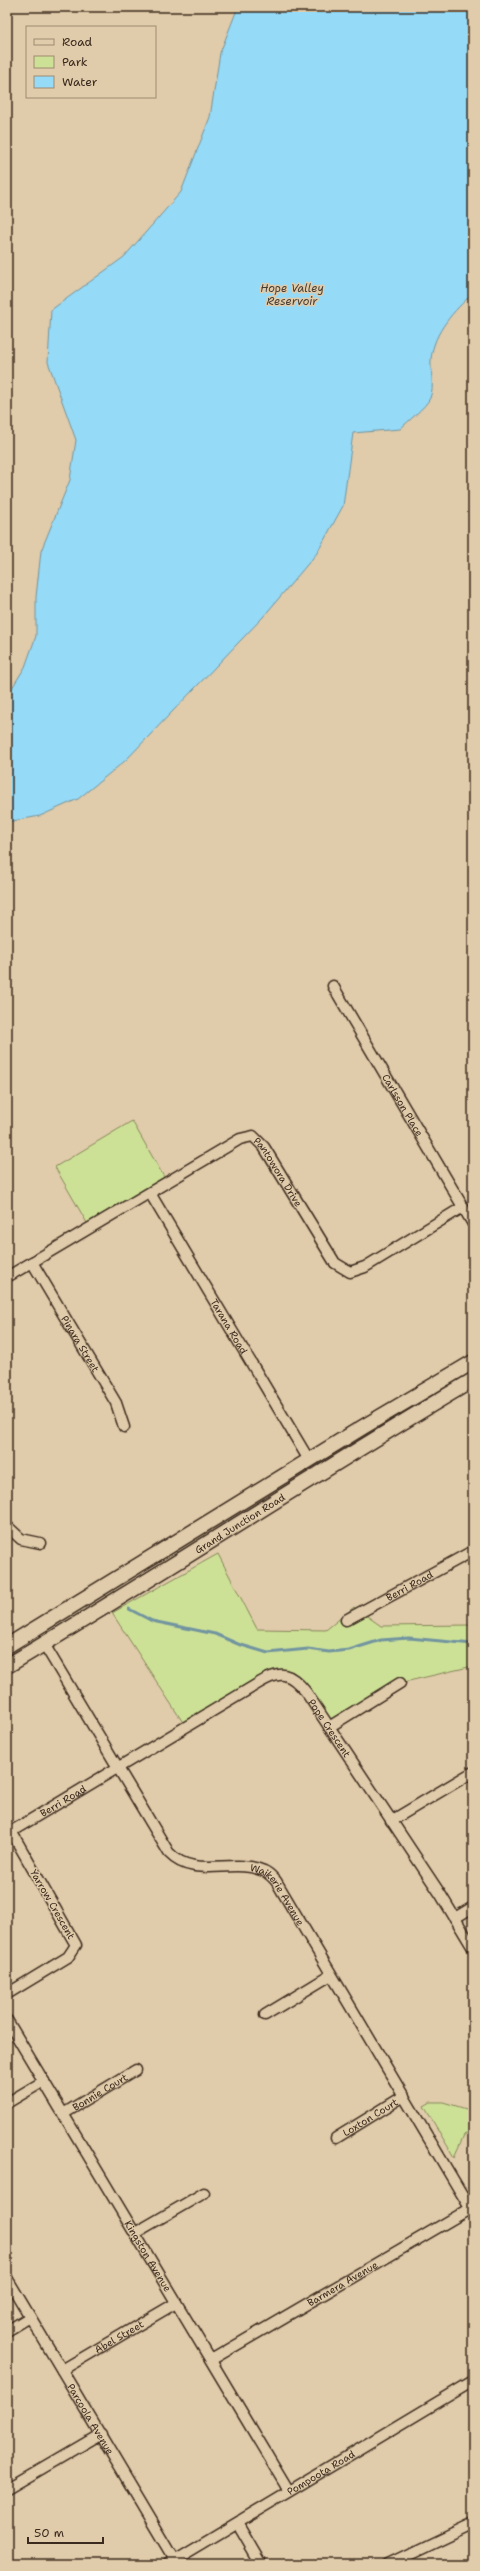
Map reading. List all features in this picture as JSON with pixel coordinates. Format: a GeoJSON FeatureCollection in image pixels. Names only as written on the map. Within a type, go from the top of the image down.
{"type":"FeatureCollection","features":[{"type":"Feature","properties":{"kind":"main road","name":"Grand Junction Road"},"geometry":{"type":"LineString","coordinates":[[7,1646],[309,1460],[473,1362]]}},
{"type":"Feature","properties":{"kind":"main road","name":"Grand Junction Road"},"geometry":{"type":"LineString","coordinates":[[7,1666],[131,1593],[297,1486],[473,1380]]}},
{"type":"Feature","properties":{"kind":"main road"},"geometry":{"type":"LineString","coordinates":[[297,1486],[309,1460],[324,1461],[352,1452]]}},
{"type":"Feature","properties":{"kind":"street","name":"Carlsson Place"},"geometry":{"type":"LineString","coordinates":[[333,986],[473,1224]]}},
{"type":"Feature","properties":{"kind":"street","name":"Pantowora Drive"},"geometry":{"type":"LineString","coordinates":[[7,1276],[240,1139],[253,1136],[264,1147],[335,1263],[350,1272],[365,1267],[463,1207]]}},
{"type":"Feature","properties":{"kind":"street","name":"Tarana Road"},"geometry":{"type":"LineString","coordinates":[[150,1193],[309,1460]]}},
{"type":"Feature","properties":{"kind":"street","name":"Pinara Street"},"geometry":{"type":"LineString","coordinates":[[32,1262],[116,1403],[124,1427]]}},
{"type":"Feature","properties":{"kind":"street"},"geometry":{"type":"LineString","coordinates":[[7,1526],[21,1539],[40,1544]]}},
{"type":"Feature","properties":{"kind":"street","name":"Berri Road"},"geometry":{"type":"LineString","coordinates":[[346,1620],[473,1551]]}},
{"type":"Feature","properties":{"kind":"street","name":"Waikerie Avenue"},"geometry":{"type":"LineString","coordinates":[[44,1644],[119,1767],[169,1853],[177,1861],[190,1866],[253,1868],[265,1871],[276,1881],[472,2208]]}},
{"type":"Feature","properties":{"kind":"street","name":"Pope Crescent"},"geometry":{"type":"LineString","coordinates":[[119,1767],[270,1676],[283,1674],[296,1679],[391,1820],[473,1948]]}},
{"type":"Feature","properties":{"kind":"street"},"geometry":{"type":"LineString","coordinates":[[329,1727],[400,1683]]}},
{"type":"Feature","properties":{"kind":"street","name":"Berri Road"},"geometry":{"type":"LineString","coordinates":[[9,1832],[119,1767]]}},
{"type":"Feature","properties":{"kind":"street"},"geometry":{"type":"LineString","coordinates":[[391,1820],[473,1772]]}},
{"type":"Feature","properties":{"kind":"street","name":"Yarrow Crescent"},"geometry":{"type":"LineString","coordinates":[[7,1994],[68,1957],[76,1945],[9,1832]]}},
{"type":"Feature","properties":{"kind":"street"},"geometry":{"type":"LineString","coordinates":[[455,1918],[473,1907]]}},
{"type":"Feature","properties":{"kind":"street"},"geometry":{"type":"LineString","coordinates":[[265,2015],[331,1975]]}},
{"type":"Feature","properties":{"kind":"street","name":"Kingston Avenue"},"geometry":{"type":"LineString","coordinates":[[7,2020],[289,2491]]}},
{"type":"Feature","properties":{"kind":"street","name":"Bonnie Court"},"geometry":{"type":"LineString","coordinates":[[63,2114],[136,2070]]}},
{"type":"Feature","properties":{"kind":"street"},"geometry":{"type":"LineString","coordinates":[[7,2103],[44,2081]]}},
{"type":"Feature","properties":{"kind":"street","name":"Loxton Court"},"geometry":{"type":"LineString","coordinates":[[336,2138],[404,2096]]}},
{"type":"Feature","properties":{"kind":"street"},"geometry":{"type":"LineString","coordinates":[[135,2233],[204,2192]]}},
{"type":"Feature","properties":{"kind":"street","name":"Barmera Avenue"},"geometry":{"type":"LineString","coordinates":[[211,2360],[472,2208]]}},
{"type":"Feature","properties":{"kind":"street","name":"Parcoola Avenue"},"geometry":{"type":"LineString","coordinates":[[7,2278],[101,2434],[172,2562]]}},
{"type":"Feature","properties":{"kind":"street","name":"Abel Street"},"geometry":{"type":"LineString","coordinates":[[62,2370],[176,2303]]}},
{"type":"Feature","properties":{"kind":"street"},"geometry":{"type":"LineString","coordinates":[[7,2331],[30,2317]]}},
{"type":"Feature","properties":{"kind":"street","name":"Pompoota Road"},"geometry":{"type":"LineString","coordinates":[[172,2562],[473,2381]]}},
{"type":"Feature","properties":{"kind":"street"},"geometry":{"type":"LineString","coordinates":[[7,2489],[101,2434]]}},
{"type":"Feature","properties":{"kind":"street"},"geometry":{"type":"LineString","coordinates":[[237,2523],[261,2564]]}},
{"type":"Feature","properties":{"kind":"street"},"geometry":{"type":"LineString","coordinates":[[389,2564],[473,2524]]}},
{"type":"Feature","properties":{"kind":"green space"},"geometry":{"type":"Polygon","coordinates":[[[132,1121],[164,1177],[87,1223],[55,1167],[132,1121]]]}},
{"type":"Feature","properties":{"kind":"green space"},"geometry":{"type":"Polygon","coordinates":[[[218,1554],[257,1629],[326,1630],[354,1607],[381,1626],[473,1625],[473,1666],[400,1683],[329,1727],[296,1679],[283,1674],[186,1727],[112,1613],[218,1554]]]}},
{"type":"Feature","properties":{"kind":"green space"},"geometry":{"type":"Polygon","coordinates":[[[431,2102],[443,2102],[473,2111],[473,2129],[464,2135],[454,2157],[424,2106],[431,2102]]]}},
{"type":"Feature","properties":{"kind":"water","name":"Hope Valley Reservoir"},"geometry":{"type":"Polygon","coordinates":[[[238,7],[473,7],[473,293],[452,314],[436,339],[431,359],[431,393],[425,406],[400,429],[353,433],[343,506],[317,553],[263,617],[126,760],[78,799],[40,816],[7,822],[7,696],[25,667],[36,636],[36,597],[41,551],[70,480],[76,440],[48,362],[51,310],[124,257],[181,192],[210,117],[220,53],[238,7]]]}},
{"type":"Feature","properties":{"kind":"waterway"},"geometry":{"type":"LineString","coordinates":[[129,1609],[152,1621],[215,1634],[238,1644],[268,1653],[308,1649],[329,1652],[349,1650],[381,1640],[409,1638],[473,1644]]}}]}
